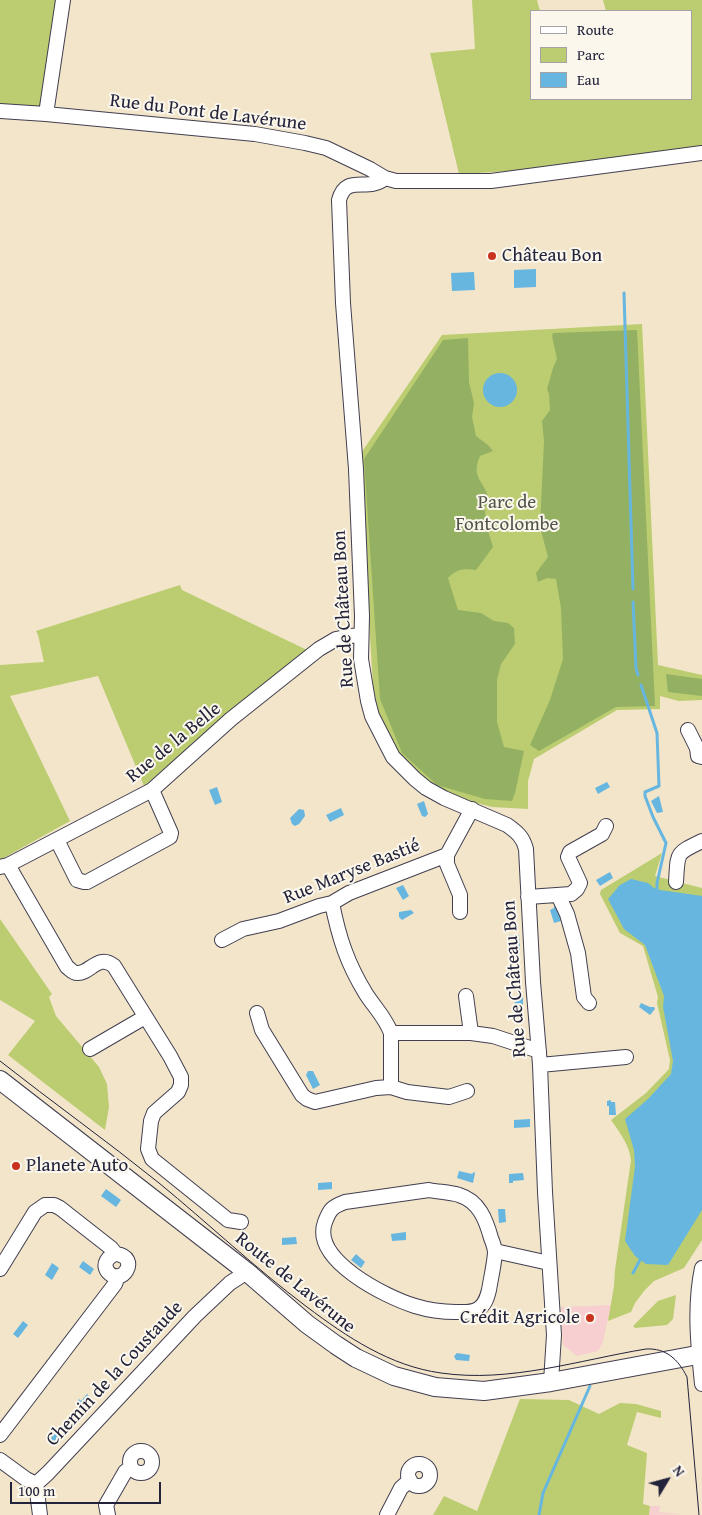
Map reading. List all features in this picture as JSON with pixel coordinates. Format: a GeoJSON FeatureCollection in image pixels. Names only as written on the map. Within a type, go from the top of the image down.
{"type":"FeatureCollection","features":[{"type":"Feature","properties":{"kind":"main road","name":"Route de Lavérune"},"geometry":{"type":"LineString","coordinates":[[0,1080],[247,1272],[336,1346],[394,1376],[435,1387],[484,1391],[552,1382],[701,1353]]}},
{"type":"Feature","properties":{"kind":"street"},"geometry":{"type":"LineString","coordinates":[[46,114],[62,0]]}},
{"type":"Feature","properties":{"kind":"street","name":"Rue du Pont de Lavérune"},"geometry":{"type":"LineString","coordinates":[[0,111],[255,134],[326,148],[370,169],[384,178],[396,181],[491,181],[702,153]]}},
{"type":"Feature","properties":{"kind":"street","name":"Rue de Château Bon"},"geometry":{"type":"LineString","coordinates":[[384,178],[380,182],[371,184],[347,186],[341,192],[339,200],[343,303],[360,553],[361,659],[368,701],[376,724],[393,757],[426,788],[517,831],[526,849],[554,1335],[552,1382]]}},
{"type":"Feature","properties":{"kind":"street","name":"Rue de la Belle"},"geometry":{"type":"LineString","coordinates":[[4,866],[152,790],[231,719],[319,649],[336,639],[361,635]]}},
{"type":"Feature","properties":{"kind":"street"},"geometry":{"type":"LineString","coordinates":[[688,730],[697,748],[697,753],[702,757]]}},
{"type":"Feature","properties":{"kind":"street"},"geometry":{"type":"LineString","coordinates":[[57,840],[77,880],[84,882],[95,877],[170,837],[171,833],[152,790]]}},
{"type":"Feature","properties":{"kind":"street","name":"Rue Maryse Bastié"},"geometry":{"type":"LineString","coordinates":[[222,940],[243,929],[279,921],[332,903],[349,893],[447,855],[472,809]]}},
{"type":"Feature","properties":{"kind":"street"},"geometry":{"type":"LineString","coordinates":[[528,897],[571,894],[577,889],[580,883],[568,857],[570,852],[602,834],[606,826]]}},
{"type":"Feature","properties":{"kind":"street"},"geometry":{"type":"LineString","coordinates":[[676,882],[678,858],[681,851],[702,841]]}},
{"type":"Feature","properties":{"kind":"street"},"geometry":{"type":"LineString","coordinates":[[447,855],[447,864],[460,895],[460,912]]}},
{"type":"Feature","properties":{"kind":"street"},"geometry":{"type":"LineString","coordinates":[[4,866],[67,967],[79,973],[100,962],[106,961],[110,963],[117,970],[170,1056],[180,1077],[181,1085],[178,1092],[154,1113],[150,1129],[149,1154],[156,1163],[228,1220],[241,1222]]}},
{"type":"Feature","properties":{"kind":"street"},"geometry":{"type":"LineString","coordinates":[[558,896],[567,914],[578,953],[584,997],[589,1002]]}},
{"type":"Feature","properties":{"kind":"street"},"geometry":{"type":"LineString","coordinates":[[332,903],[338,934],[347,957],[367,994],[386,1020],[391,1033],[391,1087]]}},
{"type":"Feature","properties":{"kind":"street"},"geometry":{"type":"LineString","coordinates":[[466,996],[471,1033]]}},
{"type":"Feature","properties":{"kind":"street"},"geometry":{"type":"LineString","coordinates":[[257,1014],[262,1030],[302,1095],[308,1100],[315,1102],[376,1088],[391,1087],[407,1092],[449,1097],[467,1091]]}},
{"type":"Feature","properties":{"kind":"street"},"geometry":{"type":"LineString","coordinates":[[90,1049],[145,1017]]}},
{"type":"Feature","properties":{"kind":"street"},"geometry":{"type":"LineString","coordinates":[[391,1033],[471,1033],[493,1036],[539,1058],[626,1057]]}},
{"type":"Feature","properties":{"kind":"street"},"geometry":{"type":"LineString","coordinates":[[429,1190],[459,1195],[475,1204],[486,1220],[495,1251],[488,1293],[484,1304],[478,1310],[467,1312],[430,1310],[379,1291],[350,1271],[330,1252],[324,1239],[324,1227],[329,1211],[334,1206],[344,1202],[429,1190]]}},
{"type":"Feature","properties":{"kind":"street"},"geometry":{"type":"LineString","coordinates":[[0,1269],[35,1212],[45,1205],[54,1205],[112,1248],[116,1254],[108,1258],[106,1268],[113,1276],[118,1276],[115,1284],[0,1435]]}},
{"type":"Feature","properties":{"kind":"street"},"geometry":{"type":"LineString","coordinates":[[495,1251],[549,1263]]}},
{"type":"Feature","properties":{"kind":"street"},"geometry":{"type":"LineString","coordinates":[[702,1268],[698,1294],[698,1333],[702,1384]]}},
{"type":"Feature","properties":{"kind":"street","name":"Chemin de la Coustaude"},"geometry":{"type":"LineString","coordinates":[[36,1484],[195,1316],[230,1283],[247,1272]]}},
{"type":"Feature","properties":{"kind":"street"},"geometry":{"type":"LineString","coordinates":[[0,1460],[36,1484],[40,1515]]}},
{"type":"Feature","properties":{"kind":"street"},"geometry":{"type":"LineString","coordinates":[[108,1515],[106,1505],[125,1472],[131,1467]]}},
{"type":"Feature","properties":{"kind":"street"},"geometry":{"type":"LineString","coordinates":[[387,1515],[401,1488],[410,1480]]}},
{"type":"Feature","properties":{"kind":"shaded area"},"geometry":{"type":"Polygon","coordinates":[[[611,1305],[603,1342],[598,1351],[577,1356],[563,1345],[561,1307],[611,1305]]]}},
{"type":"Feature","properties":{"kind":"shaded area"},"geometry":{"type":"Polygon","coordinates":[[[650,1506],[660,1506],[659,1512],[682,1514],[649,1515],[650,1506]]]}},
{"type":"Feature","properties":{"kind":"green space"},"geometry":{"type":"Polygon","coordinates":[[[0,0],[60,0],[45,107],[0,104],[0,0]]]}},
{"type":"Feature","properties":{"kind":"green space"},"geometry":{"type":"Polygon","coordinates":[[[472,0],[537,0],[540,10],[530,10],[530,100],[692,100],[692,10],[606,10],[603,0],[702,0],[702,147],[546,169],[459,174],[430,53],[475,49],[472,0]]]}},
{"type":"Feature","properties":{"kind":"green space","name":"Parc de Fontcolombe"},"geometry":{"type":"Polygon","coordinates":[[[642,324],[658,665],[702,675],[702,700],[679,701],[660,696],[660,709],[617,710],[534,759],[528,781],[528,809],[492,807],[433,789],[399,756],[374,702],[359,456],[442,335],[642,324]]]}},
{"type":"Feature","properties":{"kind":"green space"},"geometry":{"type":"Polygon","coordinates":[[[637,330],[655,706],[616,707],[539,751],[530,745],[550,700],[563,659],[561,608],[556,579],[547,578],[538,582],[536,573],[548,557],[540,527],[544,441],[542,421],[550,410],[547,389],[557,359],[552,336],[553,333],[637,330]]]}},
{"type":"Feature","properties":{"kind":"green space"},"geometry":{"type":"Polygon","coordinates":[[[468,338],[469,382],[474,403],[472,417],[476,436],[493,451],[480,456],[477,463],[477,475],[489,500],[485,508],[486,524],[493,547],[476,570],[461,570],[448,578],[458,610],[481,613],[494,621],[508,623],[514,628],[515,644],[501,664],[497,680],[497,722],[504,747],[524,751],[512,801],[485,799],[437,785],[402,753],[380,699],[364,459],[443,340],[468,338]]]}},
{"type":"Feature","properties":{"kind":"green space"},"geometry":{"type":"Polygon","coordinates":[[[180,585],[182,590],[307,650],[144,786],[98,676],[10,696],[70,821],[0,860],[0,665],[44,662],[36,631],[180,585]]]}},
{"type":"Feature","properties":{"kind":"green space"},"geometry":{"type":"Polygon","coordinates":[[[666,674],[702,679],[702,696],[668,692],[666,674]]]}},
{"type":"Feature","properties":{"kind":"green space"},"geometry":{"type":"Polygon","coordinates":[[[662,853],[655,876],[702,888],[702,1240],[684,1268],[654,1281],[635,1303],[631,1312],[608,1321],[631,1160],[621,1134],[611,1120],[646,1093],[669,1069],[670,1060],[657,1003],[658,997],[643,946],[620,933],[600,894],[601,890],[662,853]]]}},
{"type":"Feature","properties":{"kind":"green space"},"geometry":{"type":"Polygon","coordinates":[[[0,919],[52,994],[49,997],[56,1016],[99,1067],[107,1084],[109,1107],[105,1130],[8,1055],[35,1021],[0,1000],[0,919]]]}},
{"type":"Feature","properties":{"kind":"green space"},"geometry":{"type":"Polygon","coordinates":[[[676,1295],[673,1319],[667,1325],[635,1328],[633,1326],[658,1301],[676,1295]]]}},
{"type":"Feature","properties":{"kind":"green space"},"geometry":{"type":"Polygon","coordinates":[[[520,1399],[569,1400],[599,1414],[620,1403],[636,1404],[661,1411],[661,1418],[637,1412],[627,1445],[647,1453],[643,1504],[650,1506],[649,1515],[433,1515],[444,1496],[477,1511],[520,1399]]]}},
{"type":"Feature","properties":{"kind":"water"},"geometry":{"type":"Polygon","coordinates":[[[536,269],[536,287],[514,288],[514,270],[536,269]]]}},
{"type":"Feature","properties":{"kind":"water"},"geometry":{"type":"Polygon","coordinates":[[[474,272],[475,290],[452,291],[451,273],[474,272]]]}},
{"type":"Feature","properties":{"kind":"water"},"geometry":{"type":"Polygon","coordinates":[[[500,373],[512,378],[517,390],[512,402],[500,407],[488,402],[483,390],[488,378],[500,373]]]}},
{"type":"Feature","properties":{"kind":"water"},"geometry":{"type":"Polygon","coordinates":[[[607,782],[610,787],[598,794],[595,788],[607,782]]]}},
{"type":"Feature","properties":{"kind":"water"},"geometry":{"type":"Polygon","coordinates":[[[217,787],[222,802],[215,805],[209,790],[217,787]]]}},
{"type":"Feature","properties":{"kind":"water"},"geometry":{"type":"Polygon","coordinates":[[[659,796],[663,812],[657,813],[651,801],[659,796]]]}},
{"type":"Feature","properties":{"kind":"water"},"geometry":{"type":"Polygon","coordinates":[[[424,801],[428,814],[425,817],[422,816],[417,804],[424,801]]]}},
{"type":"Feature","properties":{"kind":"water"},"geometry":{"type":"Polygon","coordinates":[[[341,808],[344,815],[330,822],[326,815],[341,808]]]}},
{"type":"Feature","properties":{"kind":"water"},"geometry":{"type":"Polygon","coordinates":[[[299,809],[304,810],[305,816],[295,826],[290,818],[299,809]]]}},
{"type":"Feature","properties":{"kind":"water"},"geometry":{"type":"Polygon","coordinates":[[[610,872],[613,878],[600,886],[596,880],[610,872]]]}},
{"type":"Feature","properties":{"kind":"water"},"geometry":{"type":"Polygon","coordinates":[[[631,879],[648,883],[660,890],[702,896],[702,1210],[668,1265],[646,1264],[635,1256],[625,1241],[635,1167],[634,1150],[625,1119],[648,1099],[671,1074],[673,1061],[663,1007],[664,996],[645,945],[624,929],[608,899],[620,885],[631,879]]]}},
{"type":"Feature","properties":{"kind":"water"},"geometry":{"type":"Polygon","coordinates":[[[403,885],[409,896],[403,900],[396,888],[403,885]]]}},
{"type":"Feature","properties":{"kind":"water"},"geometry":{"type":"Polygon","coordinates":[[[557,906],[561,921],[554,923],[550,910],[557,906]]]}},
{"type":"Feature","properties":{"kind":"water"},"geometry":{"type":"Polygon","coordinates":[[[411,910],[414,913],[402,920],[399,917],[399,912],[411,910]]]}},
{"type":"Feature","properties":{"kind":"water"},"geometry":{"type":"Polygon","coordinates":[[[509,935],[519,935],[520,950],[512,950],[512,940],[509,939],[509,935]]]}},
{"type":"Feature","properties":{"kind":"water"},"geometry":{"type":"Polygon","coordinates":[[[513,996],[523,996],[522,1011],[517,1010],[513,996]]]}},
{"type":"Feature","properties":{"kind":"water"},"geometry":{"type":"Polygon","coordinates":[[[641,1003],[655,1009],[650,1015],[639,1007],[641,1003]]]}},
{"type":"Feature","properties":{"kind":"water"},"geometry":{"type":"Polygon","coordinates":[[[308,1071],[313,1071],[320,1085],[313,1089],[306,1075],[308,1071]]]}},
{"type":"Feature","properties":{"kind":"water"},"geometry":{"type":"Polygon","coordinates":[[[611,1100],[611,1102],[615,1102],[616,1115],[609,1115],[607,1101],[611,1100]]]}},
{"type":"Feature","properties":{"kind":"water"},"geometry":{"type":"Polygon","coordinates":[[[530,1119],[530,1127],[514,1128],[514,1120],[530,1119]]]}},
{"type":"Feature","properties":{"kind":"water"},"geometry":{"type":"Polygon","coordinates":[[[459,1171],[472,1174],[474,1172],[473,1183],[457,1178],[459,1171]]]}},
{"type":"Feature","properties":{"kind":"water"},"geometry":{"type":"Polygon","coordinates":[[[523,1173],[524,1180],[509,1183],[509,1174],[523,1173]]]}},
{"type":"Feature","properties":{"kind":"water"},"geometry":{"type":"Polygon","coordinates":[[[332,1182],[332,1189],[318,1190],[318,1183],[332,1182]]]}},
{"type":"Feature","properties":{"kind":"water"},"geometry":{"type":"Polygon","coordinates":[[[106,1189],[121,1200],[116,1207],[101,1196],[106,1189]]]}},
{"type":"Feature","properties":{"kind":"water"},"geometry":{"type":"Polygon","coordinates":[[[498,1209],[505,1209],[506,1222],[499,1223],[498,1209]]]}},
{"type":"Feature","properties":{"kind":"water"},"geometry":{"type":"Polygon","coordinates":[[[406,1232],[406,1240],[392,1241],[391,1234],[406,1232]]]}},
{"type":"Feature","properties":{"kind":"water"},"geometry":{"type":"Polygon","coordinates":[[[296,1237],[297,1244],[282,1245],[282,1238],[296,1237]]]}},
{"type":"Feature","properties":{"kind":"water"},"geometry":{"type":"Polygon","coordinates":[[[356,1254],[365,1262],[361,1268],[351,1260],[356,1254]]]}},
{"type":"Feature","properties":{"kind":"water"},"geometry":{"type":"Polygon","coordinates":[[[83,1261],[94,1269],[90,1275],[79,1267],[83,1261]]]}},
{"type":"Feature","properties":{"kind":"water"},"geometry":{"type":"Polygon","coordinates":[[[52,1263],[59,1268],[52,1280],[45,1275],[52,1263]]]}},
{"type":"Feature","properties":{"kind":"water"},"geometry":{"type":"Polygon","coordinates":[[[23,1321],[28,1325],[18,1338],[13,1334],[23,1321]]]}},
{"type":"Feature","properties":{"kind":"water"},"geometry":{"type":"Polygon","coordinates":[[[457,1353],[470,1355],[469,1361],[456,1360],[454,1356],[457,1353]]]}},
{"type":"Feature","properties":{"kind":"water"},"geometry":{"type":"Polygon","coordinates":[[[87,1394],[92,1399],[83,1409],[76,1403],[79,1399],[81,1401],[87,1394]]]}},
{"type":"Feature","properties":{"kind":"water"},"geometry":{"type":"Polygon","coordinates":[[[60,1428],[66,1435],[56,1446],[49,1440],[60,1428]]]}},
{"type":"Feature","properties":{"kind":"waterway"},"geometry":{"type":"LineString","coordinates":[[624,293],[633,589]]}},
{"type":"Feature","properties":{"kind":"waterway"},"geometry":{"type":"LineString","coordinates":[[633,602],[636,668],[638,675]]}},
{"type":"Feature","properties":{"kind":"waterway"},"geometry":{"type":"LineString","coordinates":[[641,685],[657,733],[659,786],[645,792],[645,796],[666,843],[657,883],[657,893]]}},
{"type":"Feature","properties":{"kind":"waterway"},"geometry":{"type":"LineString","coordinates":[[633,1273],[641,1258]]}},
{"type":"Feature","properties":{"kind":"waterway"},"geometry":{"type":"LineString","coordinates":[[539,1515],[543,1493],[590,1386]]}},
{"type":"Feature","properties":{"kind":"tram line"},"geometry":{"type":"LineString","coordinates":[[0,1061],[159,1183],[307,1307],[338,1329],[387,1357],[404,1364],[441,1373],[493,1375],[544,1369],[646,1349],[660,1350],[671,1356],[680,1365],[687,1377],[699,1515]]}},
{"type":"Feature","properties":{"kind":"place","name":"Château Bon"},"geometry":{"type":"Point","coordinates":[492,256]}},
{"type":"Feature","properties":{"kind":"place","name":"Planete Auto"},"geometry":{"type":"Point","coordinates":[16,1166]}},
{"type":"Feature","properties":{"kind":"place","name":"Crédit Agricole"},"geometry":{"type":"Point","coordinates":[590,1318]}}]}
